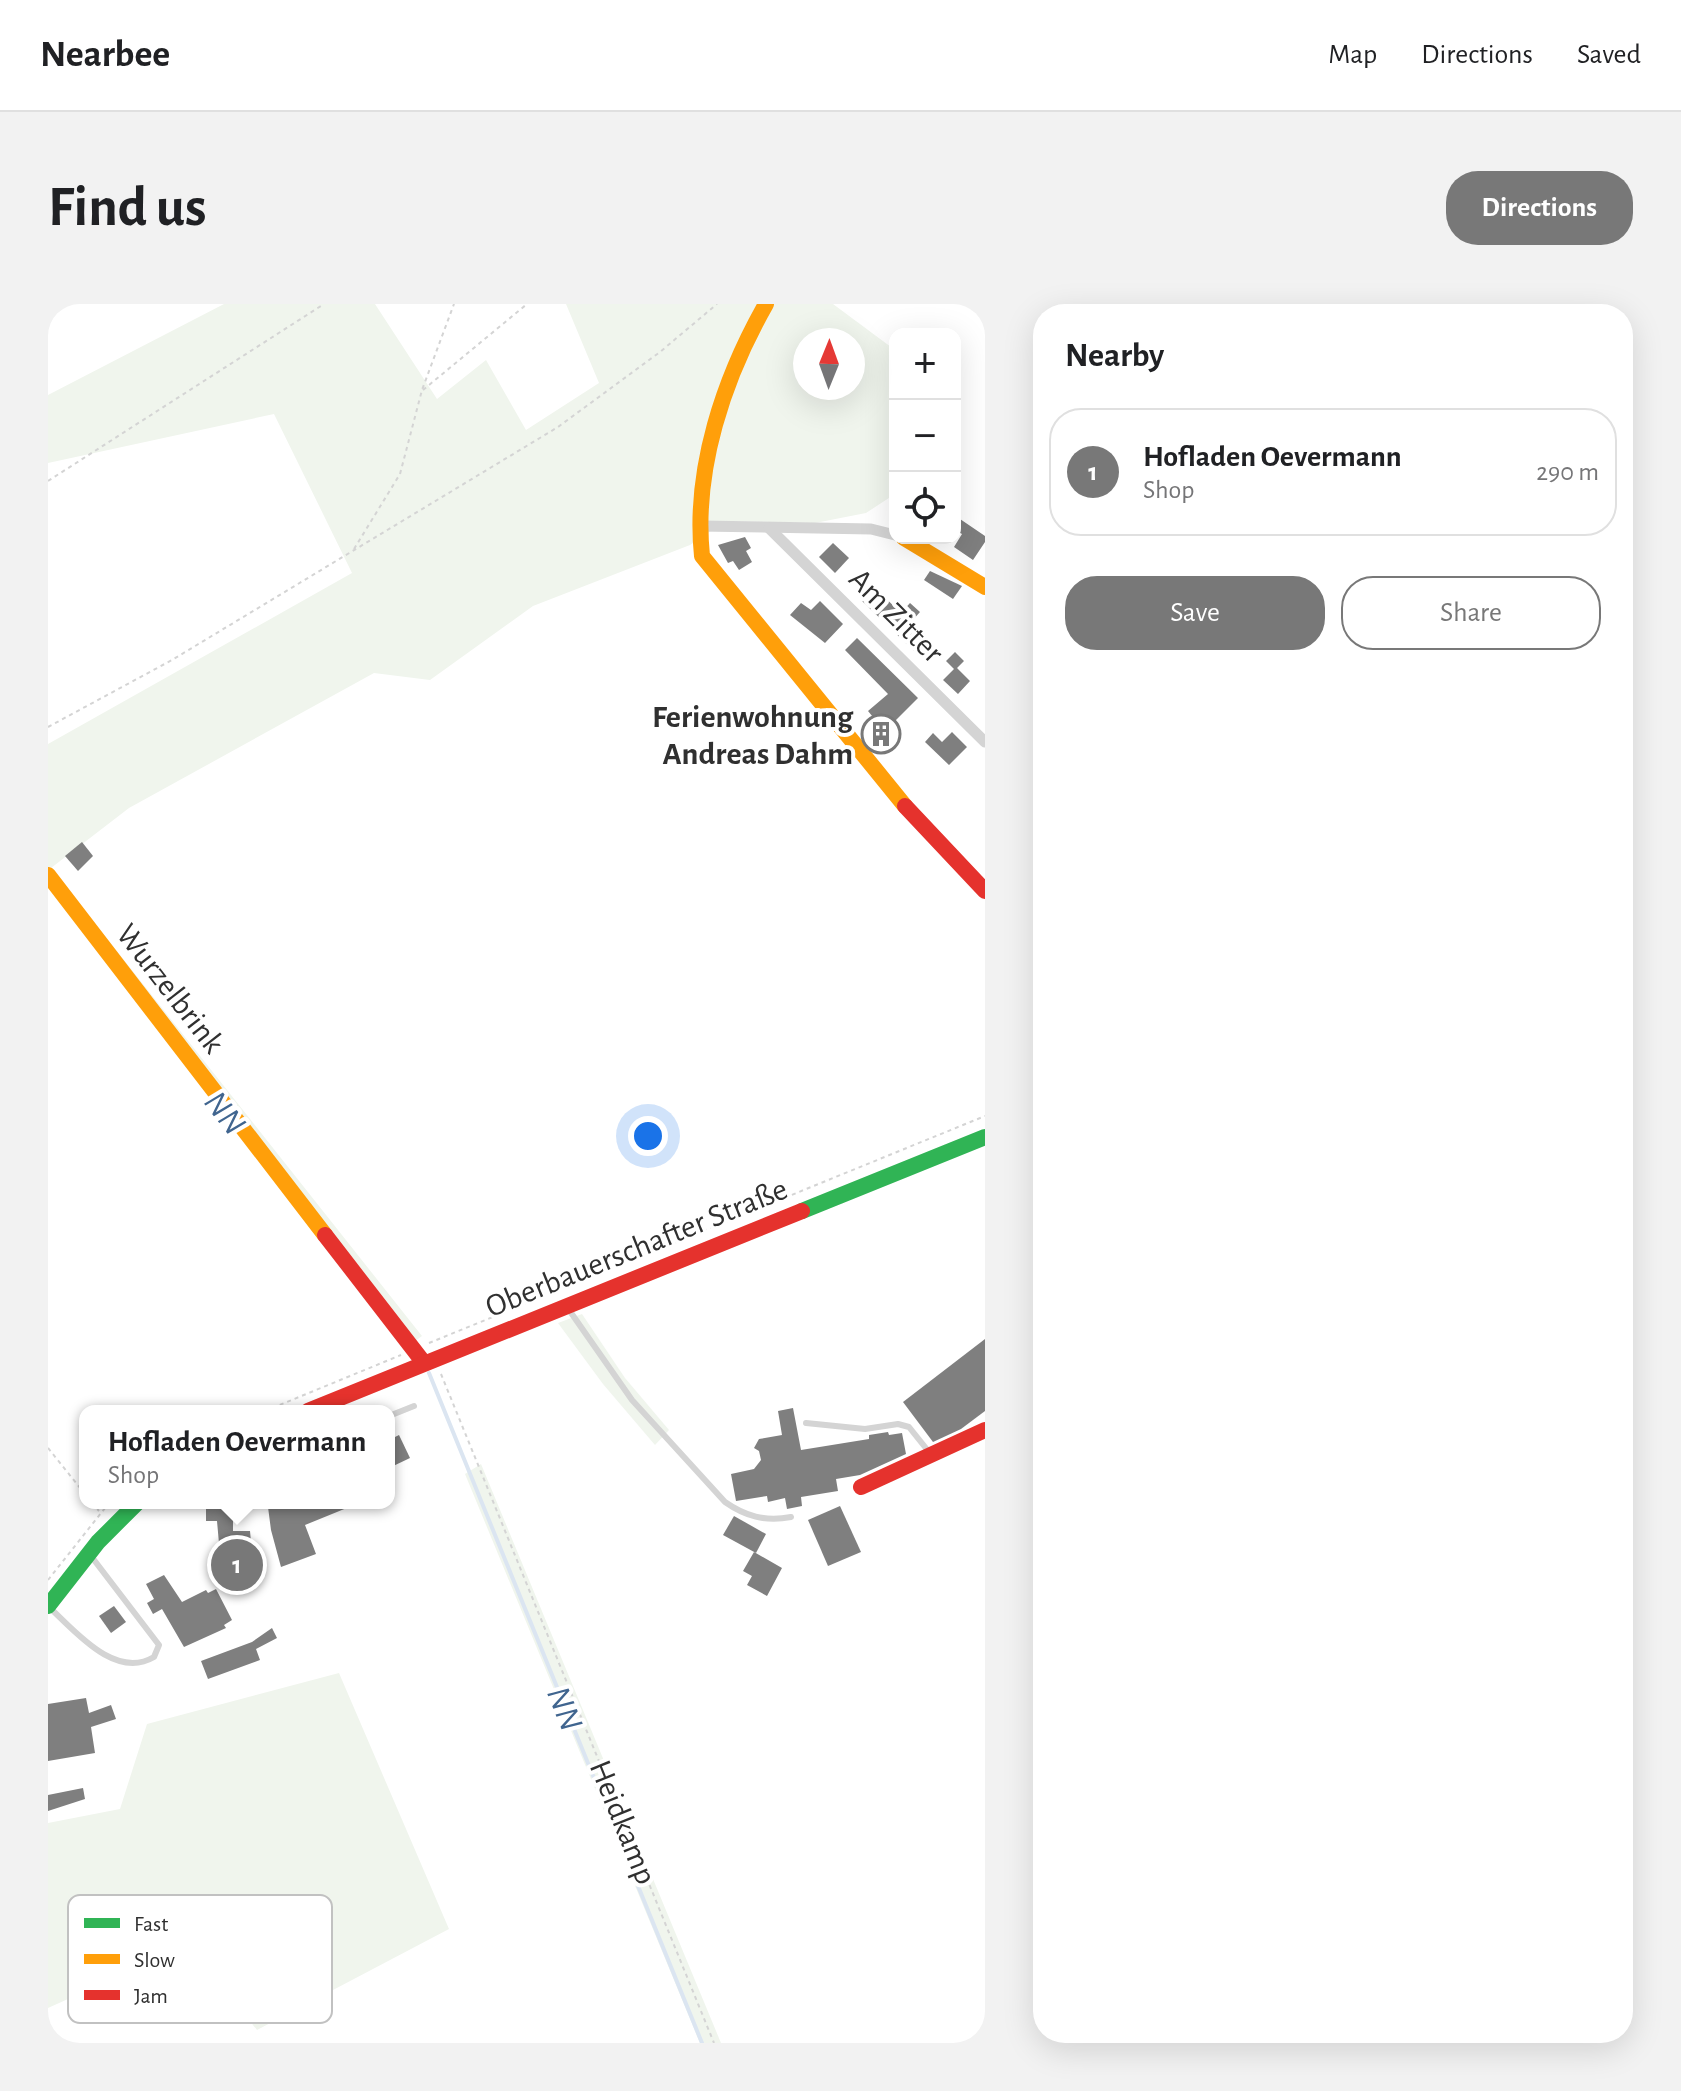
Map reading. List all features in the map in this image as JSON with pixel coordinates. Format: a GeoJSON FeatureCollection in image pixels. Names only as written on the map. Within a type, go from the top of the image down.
{"type":"FeatureCollection","features":[{"type":"Feature","properties":{"kind":"street"},"geometry":{"type":"LineString","coordinates":[[766,304],[728,378],[700,526],[702,556],[890,790],[985,891]]}},
{"type":"Feature","properties":{"kind":"street","name":"Am Zitter"},"geometry":{"type":"LineString","coordinates":[[700,526],[871,529],[889,534]]}},
{"type":"Feature","properties":{"kind":"street","name":"Am Zitter"},"geometry":{"type":"LineString","coordinates":[[769,528],[985,742]]}},
{"type":"Feature","properties":{"kind":"street","name":"Am Zitter"},"geometry":{"type":"LineString","coordinates":[[914,544],[985,587]]}},
{"type":"Feature","properties":{"kind":"street","name":"Wurzelbrink"},"geometry":{"type":"LineString","coordinates":[[48,875],[424,1357]]}},
{"type":"Feature","properties":{"kind":"street","name":"Oberbauerschafter Straße"},"geometry":{"type":"LineString","coordinates":[[321,1405],[424,1357],[567,1307],[857,1186],[985,1137]]}},
{"type":"Feature","properties":{"kind":"street"},"geometry":{"type":"LineString","coordinates":[[861,1487],[985,1430]]}},
{"type":"Feature","properties":{"kind":"street"},"geometry":{"type":"LineString","coordinates":[[48,1606],[89,1553],[131,1509]]}},
{"type":"Feature","properties":{"kind":"lane"},"geometry":{"type":"LineString","coordinates":[[567,1307],[632,1400],[725,1502],[743,1514],[757,1518],[791,1517]]}},
{"type":"Feature","properties":{"kind":"lane"},"geometry":{"type":"LineString","coordinates":[[395,1414],[414,1406]]}},
{"type":"Feature","properties":{"kind":"lane"},"geometry":{"type":"LineString","coordinates":[[806,1423],[865,1429],[898,1424],[909,1427],[931,1455]]}},
{"type":"Feature","properties":{"kind":"lane"},"geometry":{"type":"LineString","coordinates":[[48,1606],[97,1652],[108,1657],[148,1660],[154,1657],[159,1645],[89,1553]]}},
{"type":"Feature","properties":{"kind":"path"},"geometry":{"type":"LineString","coordinates":[[48,308],[57,304]]}},
{"type":"Feature","properties":{"kind":"path"},"geometry":{"type":"LineString","coordinates":[[48,481],[324,304]]}},
{"type":"Feature","properties":{"kind":"path"},"geometry":{"type":"LineString","coordinates":[[353,550],[400,474],[422,390],[454,304]]}},
{"type":"Feature","properties":{"kind":"path"},"geometry":{"type":"LineString","coordinates":[[422,390],[527,304]]}},
{"type":"Feature","properties":{"kind":"path"},"geometry":{"type":"LineString","coordinates":[[48,727],[172,660],[558,427],[660,352],[717,304]]}},
{"type":"Feature","properties":{"kind":"path"},"geometry":{"type":"LineString","coordinates":[[283,1405],[424,1357],[985,1116]]}},
{"type":"Feature","properties":{"kind":"path","name":"Heidkamp"},"geometry":{"type":"LineString","coordinates":[[424,1357],[480,1468],[714,2043]]}},
{"type":"Feature","properties":{"kind":"path"},"geometry":{"type":"LineString","coordinates":[[48,1448],[79,1487]]}},
{"type":"Feature","properties":{"kind":"path"},"geometry":{"type":"LineString","coordinates":[[97,1509],[112,1528]]}},
{"type":"Feature","properties":{"kind":"path"},"geometry":{"type":"LineString","coordinates":[[48,1580],[104,1509]]}},
{"type":"Feature","properties":{"kind":"shaded area"},"geometry":{"type":"Polygon","coordinates":[[[224,304],[375,304],[437,399],[486,360],[526,430],[599,383],[566,304],[833,304],[889,346],[889,498],[866,513],[815,523],[726,521],[690,545],[533,606],[430,680],[374,673],[129,808],[51,868],[422,1336],[404,1349],[48,886],[48,744],[352,573],[274,414],[48,463],[48,395],[224,304]]]}},
{"type":"Feature","properties":{"kind":"shaded area"},"geometry":{"type":"Polygon","coordinates":[[[582,1314],[625,1378],[669,1430],[655,1445],[603,1384],[558,1323],[582,1314]]]}},
{"type":"Feature","properties":{"kind":"shaded area"},"geometry":{"type":"Polygon","coordinates":[[[481,1464],[721,2043],[700,2043],[465,1474],[481,1464]]]}},
{"type":"Feature","properties":{"kind":"shaded area"},"geometry":{"type":"Polygon","coordinates":[[[339,1673],[449,1929],[332,1991],[332,1895],[68,1895],[68,1999],[48,2008],[48,1823],[120,1809],[147,1724],[339,1673]]]}},
{"type":"Feature","properties":{"kind":"shaded area"},"geometry":{"type":"Polygon","coordinates":[[[252,2023],[270,2023],[257,2030],[252,2023]]]}},
{"type":"Feature","properties":{"kind":"building"},"geometry":{"type":"Polygon","coordinates":[[[961,520],[985,536],[985,542],[973,560],[954,547],[961,544],[961,520]]]}},
{"type":"Feature","properties":{"kind":"building"},"geometry":{"type":"Polygon","coordinates":[[[745,537],[751,548],[746,551],[752,562],[739,570],[733,561],[728,563],[718,545],[745,537]]]}},
{"type":"Feature","properties":{"kind":"building"},"geometry":{"type":"Polygon","coordinates":[[[833,543],[849,558],[835,573],[819,557],[833,543]]]}},
{"type":"Feature","properties":{"kind":"building"},"geometry":{"type":"Polygon","coordinates":[[[930,571],[962,586],[953,599],[924,580],[930,571]]]}},
{"type":"Feature","properties":{"kind":"building"},"geometry":{"type":"Polygon","coordinates":[[[875,588],[901,613],[910,603],[920,612],[911,622],[929,639],[914,651],[862,601],[875,588]]]}},
{"type":"Feature","properties":{"kind":"building"},"geometry":{"type":"Polygon","coordinates":[[[820,601],[843,624],[825,643],[790,615],[801,603],[811,610],[820,601]]]}},
{"type":"Feature","properties":{"kind":"building"},"geometry":{"type":"Polygon","coordinates":[[[857,638],[918,698],[892,724],[899,733],[894,737],[897,741],[885,752],[867,731],[877,722],[868,711],[888,694],[845,650],[857,638]]]}},
{"type":"Feature","properties":{"kind":"building"},"geometry":{"type":"Polygon","coordinates":[[[955,652],[964,661],[957,668],[970,681],[958,694],[943,680],[954,669],[946,661],[955,652]]]}},
{"type":"Feature","properties":{"kind":"building"},"geometry":{"type":"Polygon","coordinates":[[[952,732],[967,747],[949,765],[925,742],[933,733],[942,742],[952,732]]]}},
{"type":"Feature","properties":{"kind":"building"},"geometry":{"type":"Polygon","coordinates":[[[82,842],[93,856],[78,871],[65,856],[82,842]]]}},
{"type":"Feature","properties":{"kind":"building"},"geometry":{"type":"Polygon","coordinates":[[[985,1339],[985,1411],[961,1429],[933,1442],[903,1402],[985,1339]]]}},
{"type":"Feature","properties":{"kind":"building"},"geometry":{"type":"Polygon","coordinates":[[[793,1408],[801,1450],[869,1439],[869,1435],[888,1432],[889,1435],[902,1433],[906,1454],[860,1475],[836,1479],[838,1491],[801,1497],[802,1506],[787,1509],[785,1498],[768,1502],[767,1496],[736,1501],[731,1474],[754,1469],[761,1460],[759,1451],[754,1448],[759,1439],[782,1435],[778,1411],[793,1408]]]}},
{"type":"Feature","properties":{"kind":"building"},"geometry":{"type":"Polygon","coordinates":[[[399,1435],[410,1458],[395,1465],[395,1437],[399,1435]]]}},
{"type":"Feature","properties":{"kind":"building"},"geometry":{"type":"Polygon","coordinates":[[[840,1506],[861,1552],[828,1566],[808,1520],[840,1506]]]}},
{"type":"Feature","properties":{"kind":"building"},"geometry":{"type":"Polygon","coordinates":[[[206,1509],[233,1509],[233,1531],[250,1531],[254,1574],[222,1577],[217,1521],[206,1521],[206,1509]]]}},
{"type":"Feature","properties":{"kind":"building"},"geometry":{"type":"Polygon","coordinates":[[[268,1509],[344,1509],[305,1525],[316,1554],[281,1567],[268,1509]]]}},
{"type":"Feature","properties":{"kind":"building"},"geometry":{"type":"Polygon","coordinates":[[[734,1516],[766,1534],[756,1553],[723,1535],[734,1516]]]}},
{"type":"Feature","properties":{"kind":"building"},"geometry":{"type":"Polygon","coordinates":[[[754,1552],[782,1568],[767,1596],[747,1585],[752,1576],[743,1571],[754,1552]]]}},
{"type":"Feature","properties":{"kind":"building"},"geometry":{"type":"Polygon","coordinates":[[[164,1575],[182,1602],[206,1590],[208,1593],[216,1589],[232,1620],[224,1625],[226,1628],[184,1647],[162,1609],[153,1614],[147,1603],[154,1599],[146,1584],[164,1575]]]}},
{"type":"Feature","properties":{"kind":"building"},"geometry":{"type":"Polygon","coordinates":[[[114,1606],[126,1622],[111,1633],[99,1616],[114,1606]]]}},
{"type":"Feature","properties":{"kind":"building"},"geometry":{"type":"Polygon","coordinates":[[[272,1628],[277,1638],[256,1649],[260,1660],[208,1679],[201,1661],[252,1642],[272,1628]]]}},
{"type":"Feature","properties":{"kind":"building"},"geometry":{"type":"Polygon","coordinates":[[[86,1698],[89,1713],[111,1705],[116,1719],[91,1727],[95,1753],[48,1761],[48,1704],[86,1698]]]}},
{"type":"Feature","properties":{"kind":"building"},"geometry":{"type":"Polygon","coordinates":[[[83,1788],[85,1799],[48,1811],[48,1795],[83,1788]]]}},
{"type":"Feature","properties":{"kind":"waterway","name":"NN"},"geometry":{"type":"LineString","coordinates":[[429,1373],[702,2043]]}},
{"type":"Feature","properties":{"kind":"traffic: fast"},"geometry":{"type":"LineString","coordinates":[[802,1211],[985,1137]]}},
{"type":"Feature","properties":{"kind":"traffic: fast"},"geometry":{"type":"LineString","coordinates":[[48,1606],[98,1542],[131,1509]]}},
{"type":"Feature","properties":{"kind":"traffic: slow"},"geometry":{"type":"LineString","coordinates":[[766,304],[737,362],[715,425],[702,490],[702,556],[905,806]]}},
{"type":"Feature","properties":{"kind":"traffic: slow"},"geometry":{"type":"LineString","coordinates":[[914,544],[985,587]]}},
{"type":"Feature","properties":{"kind":"traffic: slow"},"geometry":{"type":"LineString","coordinates":[[48,875],[325,1235]]}},
{"type":"Feature","properties":{"kind":"traffic: jam"},"geometry":{"type":"LineString","coordinates":[[905,806],[985,891]]}},
{"type":"Feature","properties":{"kind":"traffic: jam"},"geometry":{"type":"LineString","coordinates":[[323,1405],[802,1211]]}},
{"type":"Feature","properties":{"kind":"traffic: jam"},"geometry":{"type":"LineString","coordinates":[[325,1235],[424,1363]]}},
{"type":"Feature","properties":{"kind":"traffic: jam"},"geometry":{"type":"LineString","coordinates":[[861,1487],[985,1430]]}},
{"type":"Feature","properties":{"kind":"place","name":"Ferienwohnung Andreas Dahm"},"geometry":{"type":"Point","coordinates":[881,734]}},
{"type":"Feature","properties":{"kind":"place","name":"Hofladen Oevermann"},"geometry":{"type":"Point","coordinates":[237,1565]}}]}
